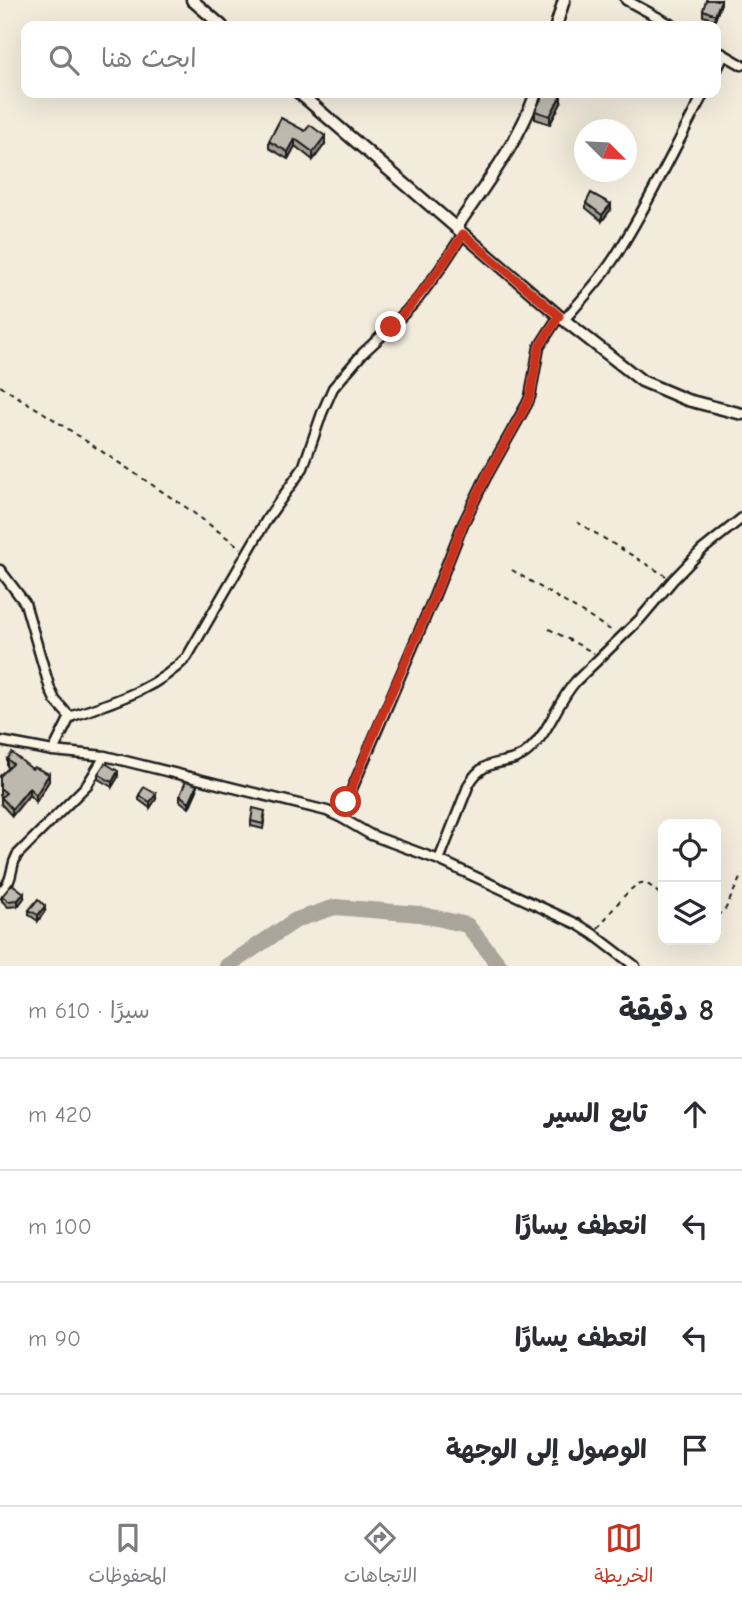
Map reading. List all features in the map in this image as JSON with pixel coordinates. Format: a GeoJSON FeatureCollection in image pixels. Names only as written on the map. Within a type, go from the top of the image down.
{"type":"FeatureCollection","features":[{"type":"Feature","properties":{"kind":"street"},"geometry":{"type":"LineString","coordinates":[[192,0],[216,21]]}},
{"type":"Feature","properties":{"kind":"street"},"geometry":{"type":"LineString","coordinates":[[558,21],[564,0]]}},
{"type":"Feature","properties":{"kind":"street"},"geometry":{"type":"LineString","coordinates":[[626,0],[665,21]]}},
{"type":"Feature","properties":{"kind":"street"},"geometry":{"type":"LineString","coordinates":[[721,53],[742,65]]}},
{"type":"Feature","properties":{"kind":"street"},"geometry":{"type":"LineString","coordinates":[[721,61],[724,55]]}},
{"type":"Feature","properties":{"kind":"street"},"geometry":{"type":"LineString","coordinates":[[305,98],[562,318],[642,381],[687,400],[742,414]]}},
{"type":"Feature","properties":{"kind":"street"},"geometry":{"type":"LineString","coordinates":[[53,751],[70,717],[153,685],[187,657],[267,519],[303,468],[333,388],[363,353],[417,300],[440,269],[459,231],[509,149],[534,98]]}},
{"type":"Feature","properties":{"kind":"street"},"geometry":{"type":"LineString","coordinates":[[340,817],[463,524],[530,397],[539,347],[600,278],[622,246],[701,98]]}},
{"type":"Feature","properties":{"kind":"street"},"geometry":{"type":"LineString","coordinates":[[439,860],[476,772],[484,766],[507,761],[531,749],[544,733],[567,691],[652,607],[702,550],[742,518]]}},
{"type":"Feature","properties":{"kind":"street"},"geometry":{"type":"LineString","coordinates":[[0,570],[24,603],[50,689],[55,700],[70,717]]}},
{"type":"Feature","properties":{"kind":"street"},"geometry":{"type":"LineString","coordinates":[[0,741],[104,757],[327,811],[371,835],[439,860],[560,916],[593,934],[635,966]]}},
{"type":"Feature","properties":{"kind":"street"},"geometry":{"type":"LineString","coordinates":[[0,893],[11,879],[17,855],[87,785],[104,757]]}},
{"type":"Feature","properties":{"kind":"path"},"geometry":{"type":"LineString","coordinates":[[0,386],[187,508],[247,552]]}},
{"type":"Feature","properties":{"kind":"path"},"geometry":{"type":"LineString","coordinates":[[577,522],[673,580]]}},
{"type":"Feature","properties":{"kind":"path"},"geometry":{"type":"LineString","coordinates":[[512,570],[621,636]]}},
{"type":"Feature","properties":{"kind":"path"},"geometry":{"type":"LineString","coordinates":[[549,629],[601,657]]}},
{"type":"Feature","properties":{"kind":"path"},"geometry":{"type":"LineString","coordinates":[[721,913],[742,874]]}},
{"type":"Feature","properties":{"kind":"path"},"geometry":{"type":"LineString","coordinates":[[593,934],[625,895],[641,883],[658,893]]}},
{"type":"Feature","properties":{"kind":"building"},"geometry":{"type":"Polygon","coordinates":[[[706,0],[721,0],[715,15],[703,10],[706,0]]]}},
{"type":"Feature","properties":{"kind":"building"},"geometry":{"type":"Polygon","coordinates":[[[542,98],[559,98],[550,116],[535,111],[542,98]]]}},
{"type":"Feature","properties":{"kind":"building"},"geometry":{"type":"Polygon","coordinates":[[[281,118],[305,131],[310,125],[325,136],[313,152],[295,139],[288,152],[269,141],[281,118]]]}},
{"type":"Feature","properties":{"kind":"building"},"geometry":{"type":"Polygon","coordinates":[[[591,193],[611,204],[602,215],[586,203],[591,193]]]}},
{"type":"Feature","properties":{"kind":"building"},"geometry":{"type":"Polygon","coordinates":[[[12,753],[32,769],[34,767],[49,774],[36,795],[29,788],[12,809],[1,797],[6,793],[0,788],[0,776],[13,764],[7,759],[12,753]]]}},
{"type":"Feature","properties":{"kind":"building"},"geometry":{"type":"Polygon","coordinates":[[[105,763],[118,771],[112,782],[98,774],[105,763]]]}},
{"type":"Feature","properties":{"kind":"building"},"geometry":{"type":"Polygon","coordinates":[[[186,781],[197,785],[189,803],[180,795],[186,781]]]}},
{"type":"Feature","properties":{"kind":"building"},"geometry":{"type":"Polygon","coordinates":[[[144,787],[156,794],[150,802],[139,795],[144,787]]]}},
{"type":"Feature","properties":{"kind":"building"},"geometry":{"type":"Polygon","coordinates":[[[253,808],[265,811],[263,824],[251,821],[253,808]]]}},
{"type":"Feature","properties":{"kind":"building"},"geometry":{"type":"Polygon","coordinates":[[[12,884],[24,893],[18,900],[8,901],[2,896],[12,884]]]}},
{"type":"Feature","properties":{"kind":"building"},"geometry":{"type":"Polygon","coordinates":[[[38,899],[45,906],[38,915],[29,910],[38,899]]]}},
{"type":"Feature","properties":{"kind":"waterway"},"geometry":{"type":"LineString","coordinates":[[227,966],[296,920],[335,907],[419,914],[467,925],[500,966]]}},
{"type":"Feature","properties":{"kind":"route"},"geometry":{"type":"LineString","coordinates":[[346,802],[463,524],[527,404],[539,347],[559,316],[463,234],[417,300],[391,327]]}}]}
